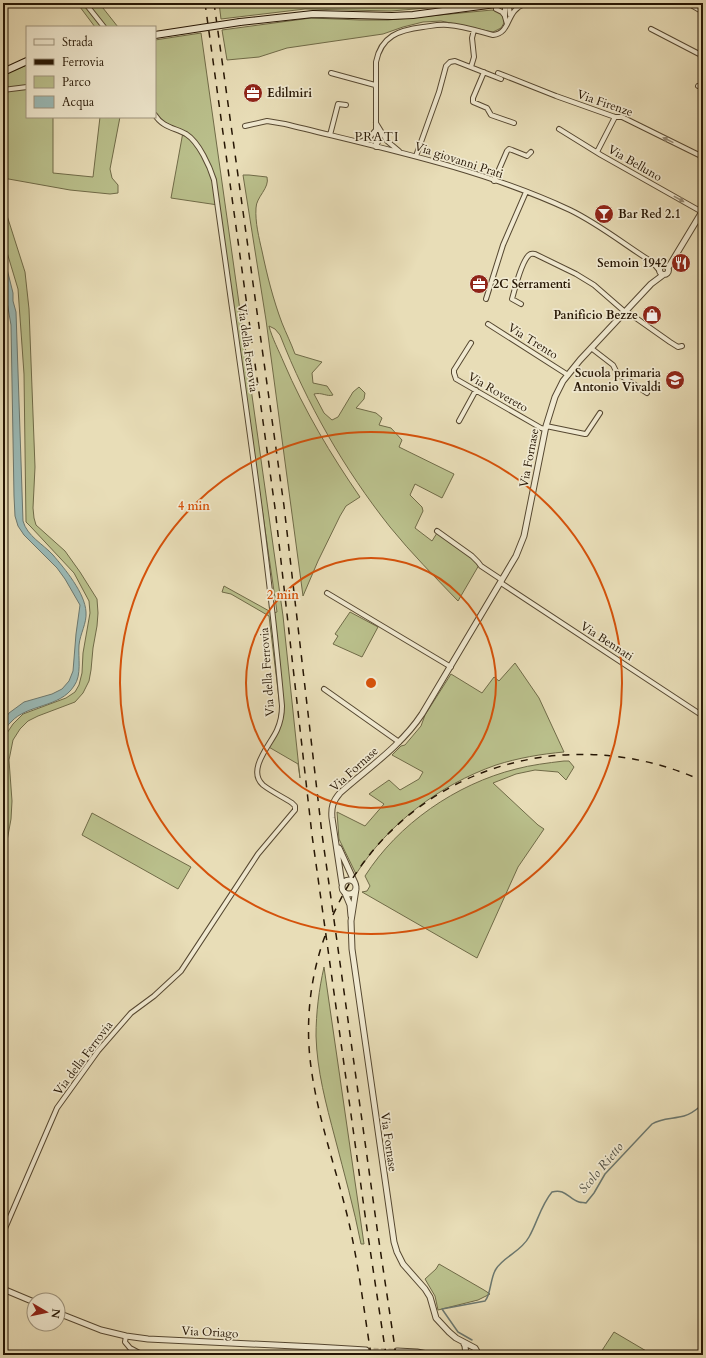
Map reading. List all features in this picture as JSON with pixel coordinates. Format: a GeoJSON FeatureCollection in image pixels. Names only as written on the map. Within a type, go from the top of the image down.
{"type":"FeatureCollection","features":[{"type":"Feature","properties":{"kind":"main road"},"geometry":{"type":"LineString","coordinates":[[156,35],[240,22],[308,14],[392,16],[506,5]]}},
{"type":"Feature","properties":{"kind":"main road"},"geometry":{"type":"LineString","coordinates":[[458,9],[466,12],[496,9]]}},
{"type":"Feature","properties":{"kind":"main road"},"geometry":{"type":"LineString","coordinates":[[3,72],[26,61]]}},
{"type":"Feature","properties":{"kind":"street"},"geometry":{"type":"LineString","coordinates":[[85,3],[103,26]]}},
{"type":"Feature","properties":{"kind":"street"},"geometry":{"type":"LineString","coordinates":[[508,16],[517,7],[528,3]]}},
{"type":"Feature","properties":{"kind":"street"},"geometry":{"type":"LineString","coordinates":[[376,146],[376,62],[377,54],[381,46],[393,35],[406,30],[439,25],[453,25],[493,35],[497,34],[504,30],[507,24],[508,16],[506,5]]}},
{"type":"Feature","properties":{"kind":"street"},"geometry":{"type":"LineString","coordinates":[[691,5],[703,12]]}},
{"type":"Feature","properties":{"kind":"street"},"geometry":{"type":"LineString","coordinates":[[496,9],[508,16]]}},
{"type":"Feature","properties":{"kind":"street"},"geometry":{"type":"LineString","coordinates":[[651,29],[703,56]]}},
{"type":"Feature","properties":{"kind":"street"},"geometry":{"type":"LineString","coordinates":[[471,66],[474,57],[472,38],[474,30]]}},
{"type":"Feature","properties":{"kind":"street"},"geometry":{"type":"LineString","coordinates":[[416,156],[439,92],[446,66],[450,62],[455,61],[471,66],[501,79]]}},
{"type":"Feature","properties":{"kind":"street"},"geometry":{"type":"LineString","coordinates":[[484,72],[473,102],[486,108],[491,114],[514,123]]}},
{"type":"Feature","properties":{"kind":"street"},"geometry":{"type":"LineString","coordinates":[[331,73],[375,85]]}},
{"type":"Feature","properties":{"kind":"street","name":"Via Firenze"},"geometry":{"type":"LineString","coordinates":[[498,73],[615,117],[622,117],[703,157]]}},
{"type":"Feature","properties":{"kind":"street"},"geometry":{"type":"LineString","coordinates":[[698,86],[703,88]]}},
{"type":"Feature","properties":{"kind":"street"},"geometry":{"type":"LineString","coordinates":[[3,90],[26,87]]}},
{"type":"Feature","properties":{"kind":"street"},"geometry":{"type":"LineString","coordinates":[[330,134],[338,104],[346,105]]}},
{"type":"Feature","properties":{"kind":"street","name":"Via della Ferrovia"},"geometry":{"type":"LineString","coordinates":[[3,1233],[57,1108],[98,1051],[131,1013],[154,996],[181,971],[258,854],[295,810],[295,806],[292,803],[264,786],[258,773],[260,761],[282,718],[282,706],[275,630],[259,502],[214,180],[210,168],[193,140],[186,134],[167,126],[156,116]]}},
{"type":"Feature","properties":{"kind":"street"},"geometry":{"type":"LineString","coordinates":[[597,152],[615,117]]}},
{"type":"Feature","properties":{"kind":"street","name":"Via giovanni Prati"},"geometry":{"type":"LineString","coordinates":[[245,126],[267,121],[285,124],[416,156],[494,181],[526,192],[580,216],[652,262]]}},
{"type":"Feature","properties":{"kind":"street","name":"Via Belluno"},"geometry":{"type":"LineString","coordinates":[[559,128],[601,156],[702,211]]}},
{"type":"Feature","properties":{"kind":"street"},"geometry":{"type":"LineString","coordinates":[[359,142],[369,138],[377,130]]}},
{"type":"Feature","properties":{"kind":"street"},"geometry":{"type":"LineString","coordinates":[[377,130],[387,141],[403,153]]}},
{"type":"Feature","properties":{"kind":"street"},"geometry":{"type":"LineString","coordinates":[[494,181],[509,149],[527,156],[531,152]]}},
{"type":"Feature","properties":{"kind":"street"},"geometry":{"type":"LineString","coordinates":[[486,299],[503,245],[526,192]]}},
{"type":"Feature","properties":{"kind":"street","name":"Via Fornase"},"geometry":{"type":"LineString","coordinates":[[479,1355],[475,1348],[462,1342],[448,1332],[436,1318],[430,1298],[425,1289],[402,1264],[394,1242],[352,957],[350,905],[342,889],[331,810],[333,801],[343,790],[399,742],[414,726],[516,556],[522,542],[545,427],[555,397],[568,375],[591,348],[652,284],[665,266],[675,257],[702,211]]}},
{"type":"Feature","properties":{"kind":"street"},"geometry":{"type":"LineString","coordinates":[[521,304],[512,299],[518,276],[528,256],[535,254],[576,274],[594,285],[626,311],[670,342],[678,347],[682,346]]}},
{"type":"Feature","properties":{"kind":"street"},"geometry":{"type":"LineString","coordinates":[[652,262],[665,266]]}},
{"type":"Feature","properties":{"kind":"street"},"geometry":{"type":"LineString","coordinates":[[652,262],[660,272]]}},
{"type":"Feature","properties":{"kind":"street","name":"Via Fornase"},"geometry":{"type":"LineString","coordinates":[[660,272],[668,273],[665,266]]}},
{"type":"Feature","properties":{"kind":"street","name":"Via Trento"},"geometry":{"type":"LineString","coordinates":[[488,324],[568,375]]}},
{"type":"Feature","properties":{"kind":"street","name":"Via Rovereto"},"geometry":{"type":"LineString","coordinates":[[471,343],[454,370],[456,378],[541,428],[545,427],[585,434],[600,413]]}},
{"type":"Feature","properties":{"kind":"street"},"geometry":{"type":"LineString","coordinates":[[591,348],[614,366],[617,373],[647,393]]}},
{"type":"Feature","properties":{"kind":"street"},"geometry":{"type":"LineString","coordinates":[[459,421],[476,390]]}},
{"type":"Feature","properties":{"kind":"street"},"geometry":{"type":"LineString","coordinates":[[437,531],[472,556],[481,566],[501,581]]}},
{"type":"Feature","properties":{"kind":"street","name":"Via Bennati"},"geometry":{"type":"LineString","coordinates":[[501,581],[703,716]]}},
{"type":"Feature","properties":{"kind":"street"},"geometry":{"type":"LineString","coordinates":[[327,593],[450,667]]}},
{"type":"Feature","properties":{"kind":"street","name":"Via Fornase"},"geometry":{"type":"LineString","coordinates":[[324,689],[399,742]]}},
{"type":"Feature","properties":{"kind":"street","name":"Via Fornase"},"geometry":{"type":"LineString","coordinates":[[335,840],[355,883],[356,889],[351,921]]}},
{"type":"Feature","properties":{"kind":"street"},"geometry":{"type":"LineString","coordinates":[[342,884],[348,880],[355,883]]}},
{"type":"Feature","properties":{"kind":"street"},"geometry":{"type":"LineString","coordinates":[[345,893],[352,894],[356,889]]}},
{"type":"Feature","properties":{"kind":"street"},"geometry":{"type":"LineString","coordinates":[[3,1289],[26,1299]]}},
{"type":"Feature","properties":{"kind":"street","name":"Via Oriago"},"geometry":{"type":"LineString","coordinates":[[66,1316],[102,1330],[126,1336],[148,1339],[316,1346],[366,1350]]}},
{"type":"Feature","properties":{"kind":"street"},"geometry":{"type":"LineString","coordinates":[[126,1336],[126,1342],[130,1348],[143,1355]]}},
{"type":"Feature","properties":{"kind":"street"},"geometry":{"type":"LineString","coordinates":[[462,1342],[465,1346],[466,1355]]}},
{"type":"Feature","properties":{"kind":"street"},"geometry":{"type":"LineString","coordinates":[[397,1351],[417,1352],[432,1355]]}},
{"type":"Feature","properties":{"kind":"street"},"geometry":{"type":"LineString","coordinates":[[336,1354],[346,1355]]}},
{"type":"Feature","properties":{"kind":"green space"},"geometry":{"type":"Polygon","coordinates":[[[77,3],[99,3],[117,26],[94,26],[77,3]]]}},
{"type":"Feature","properties":{"kind":"green space"},"geometry":{"type":"Polygon","coordinates":[[[219,3],[431,3],[439,7],[391,11],[305,9],[221,19],[219,3]]]}},
{"type":"Feature","properties":{"kind":"green space"},"geometry":{"type":"Polygon","coordinates":[[[492,10],[502,14],[504,18],[504,23],[501,28],[493,32],[441,21],[423,22],[383,34],[287,48],[259,57],[227,60],[222,30],[311,18],[388,20],[492,10]]]}},
{"type":"Feature","properties":{"kind":"green space"},"geometry":{"type":"Polygon","coordinates":[[[201,33],[283,616],[300,778],[298,764],[267,746],[278,726],[280,707],[269,616],[231,594],[222,592],[224,586],[273,613],[277,612],[218,205],[171,198],[183,132],[163,121],[156,113],[156,40],[201,33]]]}},
{"type":"Feature","properties":{"kind":"green space"},"geometry":{"type":"Polygon","coordinates":[[[26,65],[26,118],[53,118],[53,173],[93,177],[100,118],[120,118],[110,169],[112,178],[118,185],[118,193],[110,194],[70,190],[3,178],[3,75],[26,65]]]}},
{"type":"Feature","properties":{"kind":"green space"},"geometry":{"type":"Polygon","coordinates":[[[243,175],[267,177],[267,185],[258,200],[256,213],[266,269],[282,323],[295,354],[322,362],[312,373],[313,383],[327,386],[333,395],[314,394],[324,413],[332,420],[338,417],[353,392],[359,387],[365,393],[364,399],[356,408],[376,413],[382,418],[379,425],[391,428],[402,440],[399,447],[454,474],[442,498],[415,484],[410,495],[422,507],[423,511],[415,528],[432,541],[437,533],[479,565],[458,601],[398,537],[357,482],[342,459],[315,411],[302,386],[280,335],[275,329],[269,326],[292,381],[309,415],[328,449],[360,497],[346,506],[340,516],[303,596],[266,320],[243,175]]]}},
{"type":"Feature","properties":{"kind":"green space"},"geometry":{"type":"Polygon","coordinates":[[[3,203],[25,272],[29,309],[35,467],[34,518],[36,525],[65,551],[80,572],[97,599],[98,613],[89,681],[83,693],[75,702],[28,721],[20,729],[13,740],[9,760],[12,801],[11,819],[7,841],[3,845],[3,814],[5,800],[3,785],[3,739],[13,724],[23,714],[66,698],[75,692],[79,685],[82,673],[83,653],[90,613],[89,601],[74,573],[26,522],[24,374],[18,289],[3,239],[3,203]]]}},
{"type":"Feature","properties":{"kind":"green space"},"geometry":{"type":"Polygon","coordinates":[[[350,612],[378,627],[362,657],[333,644],[338,636],[335,634],[350,612]]]}},
{"type":"Feature","properties":{"kind":"green space"},"geometry":{"type":"Polygon","coordinates":[[[515,663],[539,698],[564,752],[530,757],[496,765],[455,783],[435,795],[399,823],[383,839],[356,874],[339,839],[337,812],[365,826],[384,804],[369,794],[389,780],[400,790],[419,779],[423,772],[392,755],[401,746],[405,745],[421,726],[425,715],[451,674],[482,693],[494,677],[499,681],[515,663]]]}},
{"type":"Feature","properties":{"kind":"green space"},"geometry":{"type":"Polygon","coordinates":[[[569,761],[574,767],[566,780],[558,772],[535,770],[516,774],[493,783],[544,829],[518,867],[477,958],[362,892],[367,891],[370,886],[365,876],[379,857],[394,839],[411,823],[430,809],[472,785],[494,776],[527,766],[569,761]]]}},
{"type":"Feature","properties":{"kind":"green space"},"geometry":{"type":"Polygon","coordinates":[[[92,813],[191,867],[178,889],[82,835],[92,813]]]}},
{"type":"Feature","properties":{"kind":"green space"},"geometry":{"type":"Polygon","coordinates":[[[324,967],[364,1244],[361,1244],[325,1100],[318,1062],[316,1036],[317,1019],[319,992],[324,967]]]}},
{"type":"Feature","properties":{"kind":"green space"},"geometry":{"type":"Polygon","coordinates":[[[439,1264],[490,1294],[478,1300],[438,1310],[435,1296],[425,1279],[436,1269],[439,1264]]]}},
{"type":"Feature","properties":{"kind":"green space"},"geometry":{"type":"Polygon","coordinates":[[[614,1332],[653,1355],[599,1355],[614,1332]]]}},
{"type":"Feature","properties":{"kind":"water"},"geometry":{"type":"Polygon","coordinates":[[[3,253],[16,312],[23,521],[28,531],[53,555],[74,582],[85,605],[86,616],[79,645],[78,677],[74,686],[68,693],[60,698],[18,716],[8,725],[3,735],[3,722],[9,713],[24,702],[52,694],[62,689],[69,681],[73,671],[80,605],[57,568],[24,535],[18,526],[15,516],[11,325],[3,279],[3,253]]]}},
{"type":"Feature","properties":{"kind":"waterway","name":"Scolo Rietto"},"geometry":{"type":"LineString","coordinates":[[472,1340],[458,1332],[442,1309],[485,1301],[496,1269],[503,1261],[526,1242],[548,1197],[552,1192],[560,1191],[576,1201],[586,1203],[594,1193],[605,1174],[652,1124],[687,1115],[703,1104]]}},
{"type":"Feature","properties":{"kind":"tunnel"},"geometry":{"type":"LineString","coordinates":[[366,1350],[397,1351]]}},
{"type":"Feature","properties":{"kind":"railway"},"geometry":{"type":"LineString","coordinates":[[205,3],[275,508],[312,835],[386,1355]]}},
{"type":"Feature","properties":{"kind":"railway"},"geometry":{"type":"LineString","coordinates":[[214,3],[284,506],[322,834],[396,1355]]}},
{"type":"Feature","properties":{"kind":"railway"},"geometry":{"type":"LineString","coordinates":[[333,915],[362,865],[398,824],[441,792],[490,770],[541,757],[595,755],[650,762],[703,781]]}},
{"type":"Feature","properties":{"kind":"railway"},"geometry":{"type":"LineString","coordinates":[[325,936],[312,984],[309,1017],[309,1050],[318,1106],[353,1240],[371,1355]]}},
{"type":"Feature","properties":{"kind":"place","name":"Edilmiri"},"geometry":{"type":"Point","coordinates":[253,93]}},
{"type":"Feature","properties":{"kind":"place","name":"Bar Red 2.1"},"geometry":{"type":"Point","coordinates":[604,214]}},
{"type":"Feature","properties":{"kind":"place","name":"Semoin 1942"},"geometry":{"type":"Point","coordinates":[681,263]}},
{"type":"Feature","properties":{"kind":"place","name":"2C Serramenti"},"geometry":{"type":"Point","coordinates":[479,284]}},
{"type":"Feature","properties":{"kind":"place","name":"Panificio Bezze"},"geometry":{"type":"Point","coordinates":[652,315]}},
{"type":"Feature","properties":{"kind":"place","name":"Scuola primaria Antonio Vivaldi"},"geometry":{"type":"Point","coordinates":[675,380]}},
{"type":"Feature","properties":{"kind":"district","name":"PRATI"},"geometry":{"type":"Point","coordinates":[377,137]}}]}
